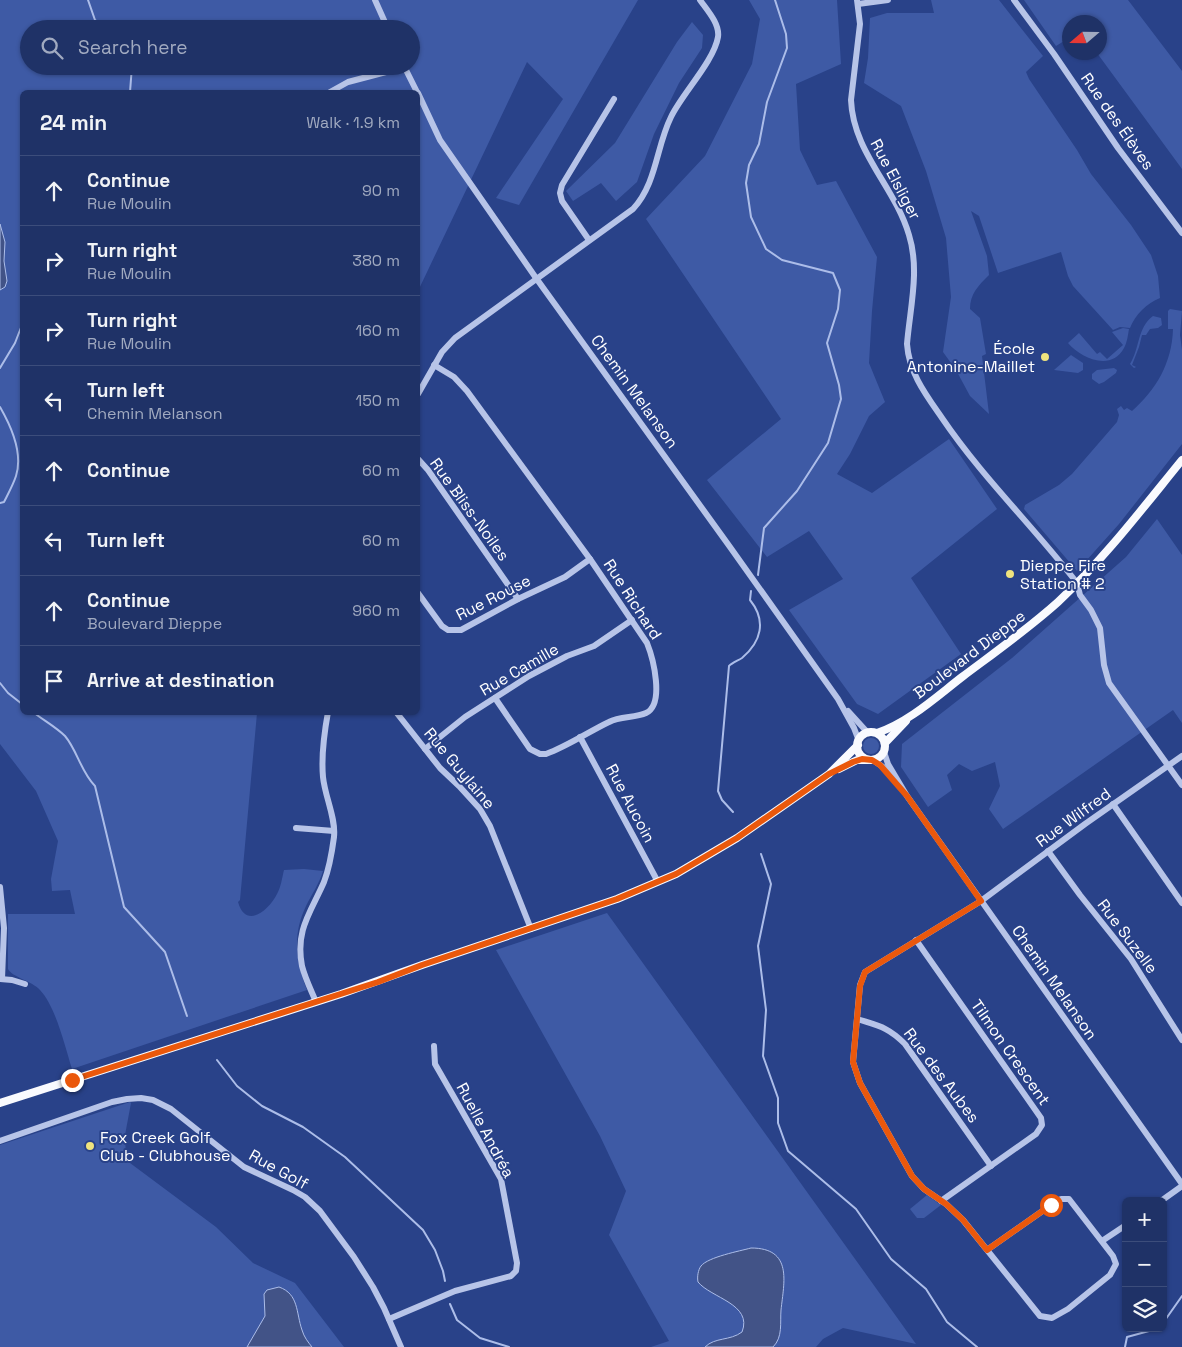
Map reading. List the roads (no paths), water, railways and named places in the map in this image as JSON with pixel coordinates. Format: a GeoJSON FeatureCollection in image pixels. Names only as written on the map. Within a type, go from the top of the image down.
{"type":"FeatureCollection","features":[{"type":"Feature","properties":{"kind":"main road","name":"Boulevard Dieppe"},"geometry":{"type":"LineString","coordinates":[[913,714],[1031,625],[1076,584],[1123,534],[1182,460]]}},
{"type":"Feature","properties":{"kind":"main road"},"geometry":{"type":"LineString","coordinates":[[877,734],[913,714]]}},
{"type":"Feature","properties":{"kind":"main road"},"geometry":{"type":"LineString","coordinates":[[885,744],[913,714]]}},
{"type":"Feature","properties":{"kind":"main road"},"geometry":{"type":"LineString","coordinates":[[0,1103],[316,1002],[617,899],[658,882],[710,856],[829,774],[853,762],[879,758],[884,752],[885,744],[882,738],[877,734],[868,732],[862,736],[858,743],[829,774]]}},
{"type":"Feature","properties":{"kind":"main road"},"geometry":{"type":"LineString","coordinates":[[858,743],[861,755],[870,760]]}},
{"type":"Feature","properties":{"kind":"street"},"geometry":{"type":"LineString","coordinates":[[375,0],[384,20]]}},
{"type":"Feature","properties":{"kind":"street"},"geometry":{"type":"LineString","coordinates":[[420,390],[442,352],[455,338],[633,208],[643,196],[652,178],[665,129],[706,63],[718,36],[716,24],[700,0]]}},
{"type":"Feature","properties":{"kind":"street"},"geometry":{"type":"LineString","coordinates":[[857,2],[888,0]]}},
{"type":"Feature","properties":{"kind":"street","name":"Rue des Élèves"},"geometry":{"type":"LineString","coordinates":[[1014,0],[1054,54],[1118,148],[1182,233]]}},
{"type":"Feature","properties":{"kind":"street","name":"Rue Elsliger"},"geometry":{"type":"LineString","coordinates":[[857,2],[860,24],[851,111],[862,145],[904,220],[913,248],[915,274],[907,344],[907,353],[913,373],[966,452],[1076,584],[1080,595],[1091,610],[1100,628],[1104,664],[1109,683],[1182,786]]}},
{"type":"Feature","properties":{"kind":"street"},"geometry":{"type":"LineString","coordinates":[[334,90],[353,80],[373,75]]}},
{"type":"Feature","properties":{"kind":"street","name":"Chemin Melanson"},"geometry":{"type":"LineString","coordinates":[[409,75],[416,90]]}},
{"type":"Feature","properties":{"kind":"street","name":"Chemin Melanson"},"geometry":{"type":"LineString","coordinates":[[420,99],[440,140],[536,278],[838,699]]}},
{"type":"Feature","properties":{"kind":"street"},"geometry":{"type":"LineString","coordinates":[[589,240],[562,201],[560,193],[562,185],[614,99]]}},
{"type":"Feature","properties":{"kind":"street","name":"Rue Richard"},"geometry":{"type":"LineString","coordinates":[[434,364],[454,377],[467,391],[590,559],[648,643],[653,657],[656,674],[655,703],[646,713],[612,720],[546,754],[535,753],[530,749],[495,698]]}},
{"type":"Feature","properties":{"kind":"street","name":"Rue Bliss-Noiles"},"geometry":{"type":"LineString","coordinates":[[420,461],[518,599]]}},
{"type":"Feature","properties":{"kind":"street","name":"Rue Rouse"},"geometry":{"type":"LineString","coordinates":[[420,596],[442,626],[448,630],[462,630],[518,599],[565,577],[590,559]]}},
{"type":"Feature","properties":{"kind":"street","name":"Rue Camille"},"geometry":{"type":"LineString","coordinates":[[425,749],[465,718],[530,676],[568,656],[594,646],[632,620]]}},
{"type":"Feature","properties":{"kind":"street"},"geometry":{"type":"LineString","coordinates":[[838,699],[868,732]]}},
{"type":"Feature","properties":{"kind":"street"},"geometry":{"type":"LineString","coordinates":[[838,699],[854,728],[858,743]]}},
{"type":"Feature","properties":{"kind":"street"},"geometry":{"type":"LineString","coordinates":[[316,1002],[302,966],[300,944],[305,920],[324,882],[334,830],[323,777],[322,753],[328,715]]}},
{"type":"Feature","properties":{"kind":"street","name":"Rue Guylaine"},"geometry":{"type":"LineString","coordinates":[[398,715],[425,749],[480,809],[490,826],[531,929]]}},
{"type":"Feature","properties":{"kind":"street","name":"Rue Aucoin"},"geometry":{"type":"LineString","coordinates":[[580,737],[658,882]]}},
{"type":"Feature","properties":{"kind":"street"},"geometry":{"type":"LineString","coordinates":[[884,752],[888,764],[907,796]]}},
{"type":"Feature","properties":{"kind":"street","name":"Rue Wilfred"},"geometry":{"type":"LineString","coordinates":[[1102,1241],[1113,1256],[1116,1264],[1110,1275],[1068,1309],[1052,1318],[1040,1316],[963,1220],[924,1189],[912,1176],[860,1083],[853,1062],[860,986],[865,972],[981,901],[1182,756]]}},
{"type":"Feature","properties":{"kind":"street"},"geometry":{"type":"LineString","coordinates":[[870,760],[883,768],[907,796]]}},
{"type":"Feature","properties":{"kind":"street","name":"Chemin Melanson"},"geometry":{"type":"LineString","coordinates":[[907,796],[1182,1185]]}},
{"type":"Feature","properties":{"kind":"street"},"geometry":{"type":"LineString","coordinates":[[1114,804],[1182,903]]}},
{"type":"Feature","properties":{"kind":"street"},"geometry":{"type":"LineString","coordinates":[[296,828],[334,830]]}},
{"type":"Feature","properties":{"kind":"street","name":"Rue Suzelle"},"geometry":{"type":"LineString","coordinates":[[1048,851],[1130,959],[1182,1040]]}},
{"type":"Feature","properties":{"kind":"street"},"geometry":{"type":"LineString","coordinates":[[0,887],[4,928],[1,979],[25,984]]}},
{"type":"Feature","properties":{"kind":"street","name":"Tilmon Crescent"},"geometry":{"type":"LineString","coordinates":[[916,940],[1041,1118],[1042,1125],[1036,1134],[941,1201]]}},
{"type":"Feature","properties":{"kind":"street","name":"Rue des Aubes"},"geometry":{"type":"LineString","coordinates":[[857,1019],[894,1032],[905,1044],[991,1166]]}},
{"type":"Feature","properties":{"kind":"street","name":"Ruelle Andréa"},"geometry":{"type":"LineString","coordinates":[[389,1319],[455,1291],[511,1276],[516,1271],[517,1263],[501,1179],[435,1064],[434,1046]]}},
{"type":"Feature","properties":{"kind":"street","name":"Rue Golf"},"geometry":{"type":"LineString","coordinates":[[0,1140],[118,1101],[141,1098],[161,1103],[244,1167],[293,1190],[316,1206],[362,1268],[389,1319],[400,1347]]}},
{"type":"Feature","properties":{"kind":"street"},"geometry":{"type":"LineString","coordinates":[[1166,1197],[1182,1185]]}},
{"type":"Feature","properties":{"kind":"street"},"geometry":{"type":"LineString","coordinates":[[987,1250],[1061,1199],[1069,1199],[1102,1241],[1122,1227]]}},
{"type":"Feature","properties":{"kind":"waterway"},"geometry":{"type":"LineString","coordinates":[[88,0],[95,20]]}},
{"type":"Feature","properties":{"kind":"waterway"},"geometry":{"type":"LineString","coordinates":[[758,575],[764,528],[797,491],[828,443],[841,399],[827,343],[838,309],[840,290],[833,273],[782,260],[766,249],[751,217],[746,183],[749,165],[759,144],[767,102],[787,48],[786,34],[775,0]]}},
{"type":"Feature","properties":{"kind":"waterway"},"geometry":{"type":"LineString","coordinates":[[130,90],[131,75]]}},
{"type":"Feature","properties":{"kind":"waterway"},"geometry":{"type":"LineString","coordinates":[[0,368],[15,343],[20,330]]}},
{"type":"Feature","properties":{"kind":"waterway"},"geometry":{"type":"LineString","coordinates":[[0,407],[12,431],[18,459],[15,479],[4,502],[0,503]]}},
{"type":"Feature","properties":{"kind":"waterway"},"geometry":{"type":"LineString","coordinates":[[733,812],[722,800],[718,791],[729,666],[748,652],[754,645],[760,631],[759,616],[750,600],[751,591]]}},
{"type":"Feature","properties":{"kind":"waterway"},"geometry":{"type":"LineString","coordinates":[[0,683],[8,693],[20,702]]}},
{"type":"Feature","properties":{"kind":"waterway"},"geometry":{"type":"LineString","coordinates":[[37,715],[65,736],[86,774],[95,786],[124,907],[165,952],[187,1016]]}},
{"type":"Feature","properties":{"kind":"waterway"},"geometry":{"type":"LineString","coordinates":[[761,854],[771,884],[758,946],[766,1010],[763,1056],[778,1098],[778,1123],[788,1151],[856,1209],[891,1259],[926,1289],[947,1322],[977,1347]]}},
{"type":"Feature","properties":{"kind":"waterway"},"geometry":{"type":"LineString","coordinates":[[217,1060],[237,1086],[262,1106],[303,1127],[345,1157],[423,1230],[435,1250],[445,1281]]}},
{"type":"Feature","properties":{"kind":"waterway"},"geometry":{"type":"LineString","coordinates":[[1167,1317],[1182,1296]]}},
{"type":"Feature","properties":{"kind":"waterway"},"geometry":{"type":"LineString","coordinates":[[450,1304],[457,1320],[480,1338],[509,1347]]}},
{"type":"Feature","properties":{"kind":"waterway"},"geometry":{"type":"LineString","coordinates":[[1125,1347],[1127,1337],[1145,1332]]}},
{"type":"Feature","properties":{"kind":"place","name":"École Antonine-Maillet"},"geometry":{"type":"Point","coordinates":[1045,357]}},
{"type":"Feature","properties":{"kind":"place","name":"Dieppe Fire Station # 2"},"geometry":{"type":"Point","coordinates":[1010,574]}},
{"type":"Feature","properties":{"kind":"place","name":"Fox Creek Golf Club - Clubhouse"},"geometry":{"type":"Point","coordinates":[90,1146]}}]}
